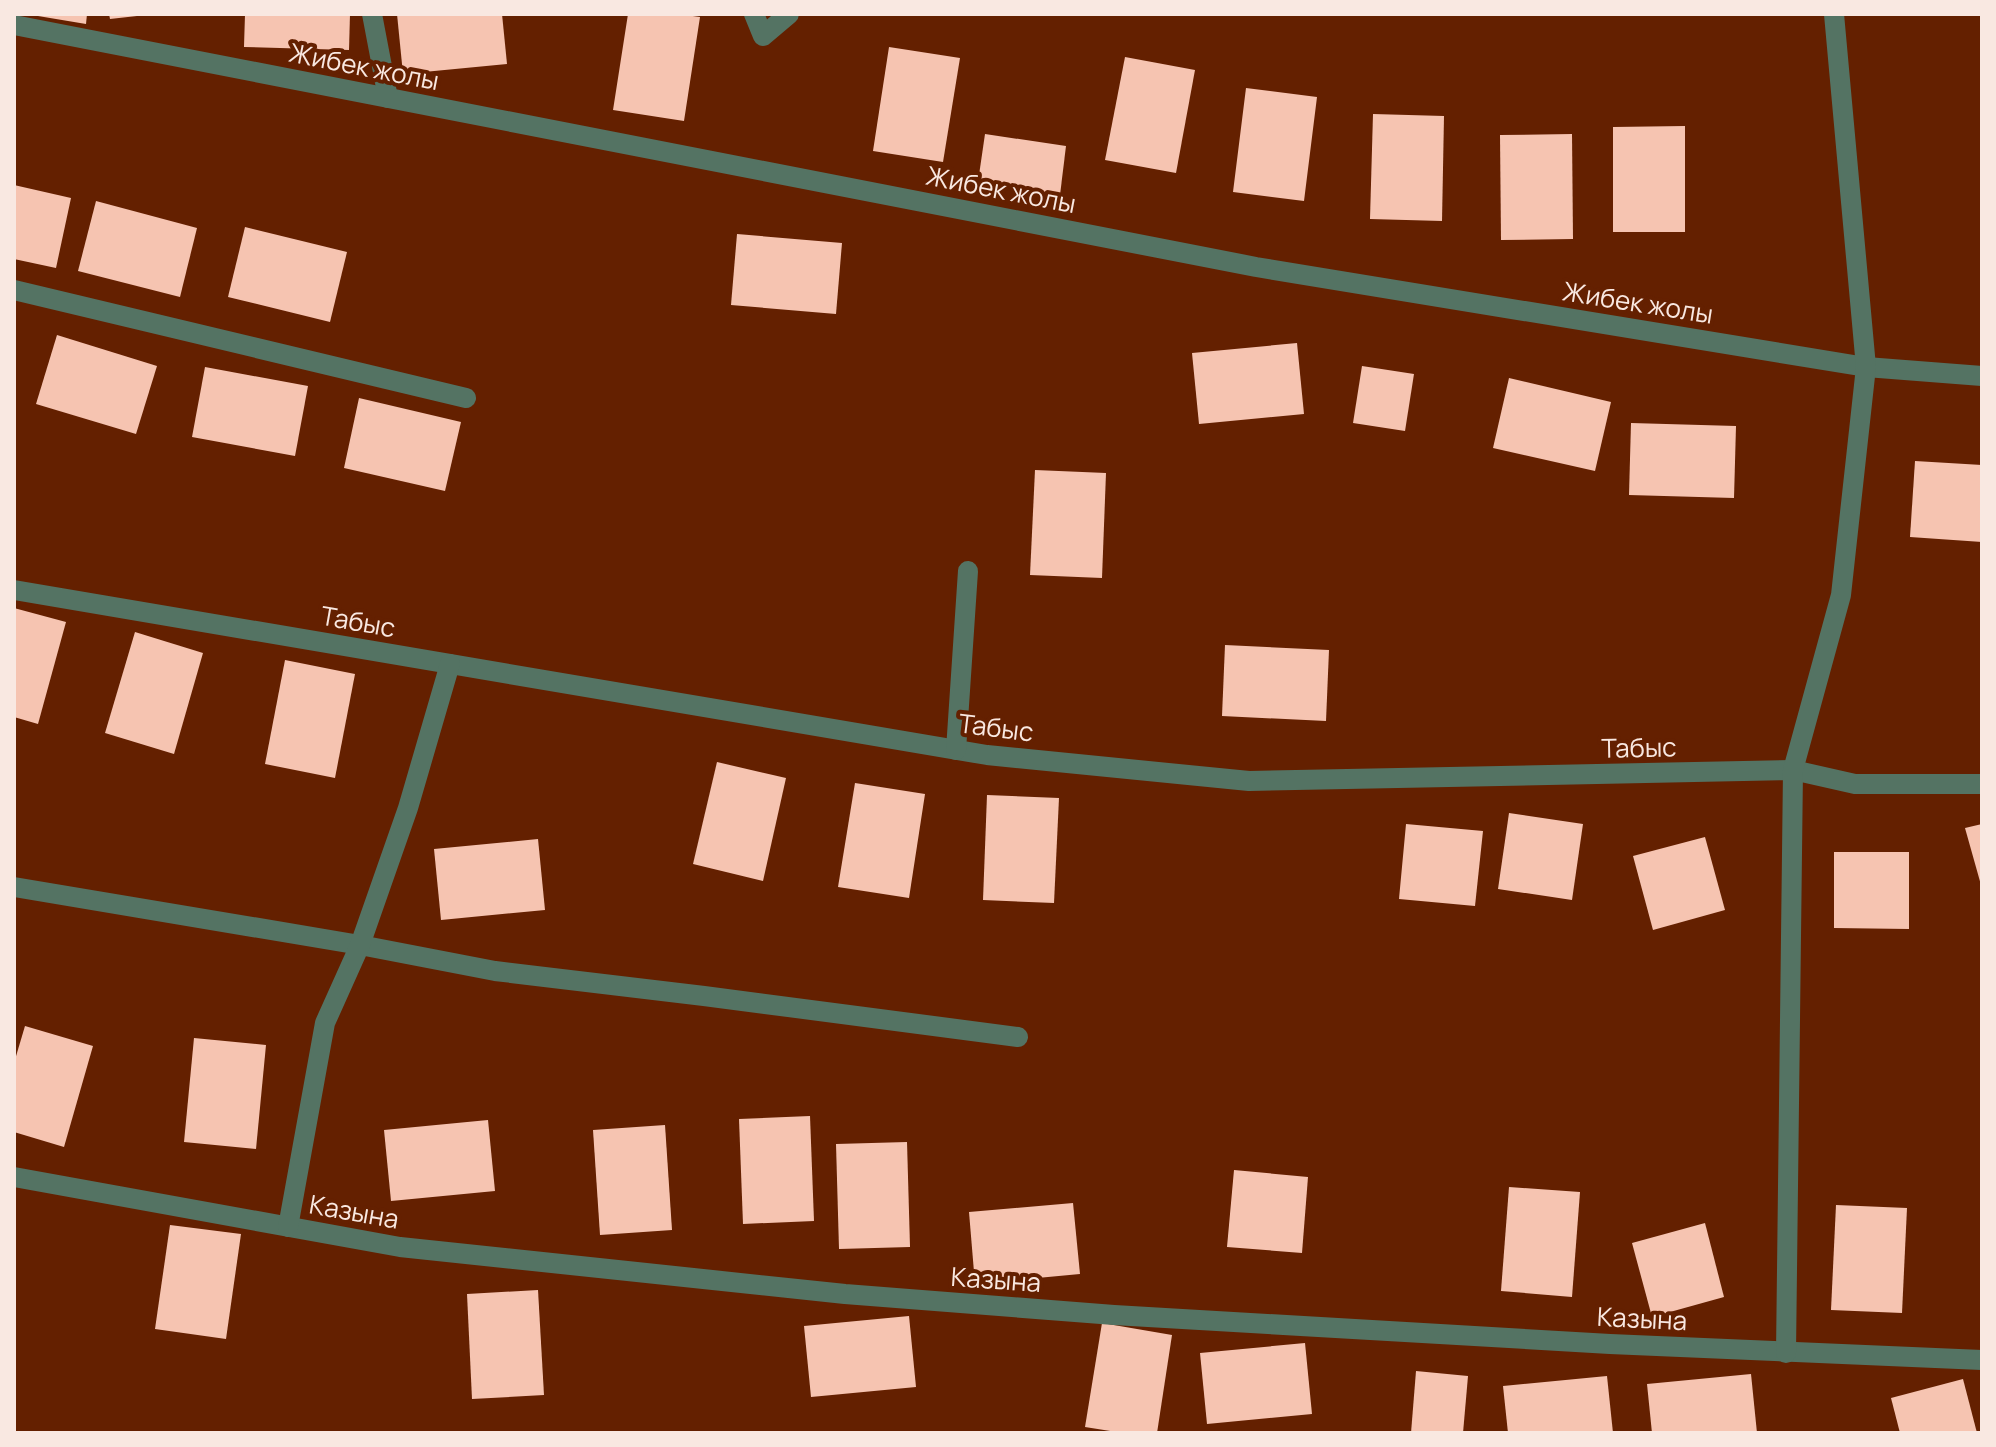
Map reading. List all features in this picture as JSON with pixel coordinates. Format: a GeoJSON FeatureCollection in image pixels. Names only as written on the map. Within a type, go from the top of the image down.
{"type":"FeatureCollection","features":[{"type":"Feature","properties":{"kind":"street"},"geometry":{"type":"LineString","coordinates":[[372,14],[388,98]]}},
{"type":"Feature","properties":{"kind":"street"},"geometry":{"type":"LineString","coordinates":[[754,14],[763,36],[789,14]]}},
{"type":"Feature","properties":{"kind":"street"},"geometry":{"type":"LineString","coordinates":[[1786,1353],[1793,770],[1841,595],[1866,367],[1834,14]]}},
{"type":"Feature","properties":{"kind":"street","name":"Жибек жолы"},"geometry":{"type":"LineString","coordinates":[[14,25],[1256,267],[1866,367],[1982,376]]}},
{"type":"Feature","properties":{"kind":"street"},"geometry":{"type":"LineString","coordinates":[[14,290],[466,398]]}},
{"type":"Feature","properties":{"kind":"street"},"geometry":{"type":"LineString","coordinates":[[956,750],[968,571]]}},
{"type":"Feature","properties":{"kind":"street","name":"Табыс"},"geometry":{"type":"LineString","coordinates":[[14,590],[987,755],[1249,781],[1793,770],[1855,784],[1982,784]]}},
{"type":"Feature","properties":{"kind":"street"},"geometry":{"type":"LineString","coordinates":[[288,1227],[325,1023],[360,945],[408,808],[450,664]]}},
{"type":"Feature","properties":{"kind":"street"},"geometry":{"type":"LineString","coordinates":[[14,887],[495,971],[1018,1037]]}},
{"type":"Feature","properties":{"kind":"street","name":"Казына"},"geometry":{"type":"LineString","coordinates":[[14,1177],[400,1247],[845,1294],[1114,1315],[1786,1353],[1982,1360]]}},
{"type":"Feature","properties":{"kind":"building"},"geometry":{"type":"Polygon","coordinates":[[[87,14],[86,24],[38,16],[87,14]]]}},
{"type":"Feature","properties":{"kind":"building"},"geometry":{"type":"Polygon","coordinates":[[[109,14],[137,14],[137,16],[110,19],[109,14]]]}},
{"type":"Feature","properties":{"kind":"building"},"geometry":{"type":"Polygon","coordinates":[[[245,14],[350,14],[349,50],[244,47],[245,14]]]}},
{"type":"Feature","properties":{"kind":"building"},"geometry":{"type":"Polygon","coordinates":[[[397,14],[502,14],[507,64],[403,74],[397,14]]]}},
{"type":"Feature","properties":{"kind":"building"},"geometry":{"type":"Polygon","coordinates":[[[628,14],[700,17],[684,121],[613,110],[628,14]]]}},
{"type":"Feature","properties":{"kind":"building"},"geometry":{"type":"Polygon","coordinates":[[[889,47],[960,58],[943,162],[873,151],[889,47]]]}},
{"type":"Feature","properties":{"kind":"building"},"geometry":{"type":"Polygon","coordinates":[[[1125,57],[1195,70],[1176,173],[1105,160],[1125,57]]]}},
{"type":"Feature","properties":{"kind":"building"},"geometry":{"type":"Polygon","coordinates":[[[1246,88],[1317,97],[1304,201],[1233,192],[1246,88]]]}},
{"type":"Feature","properties":{"kind":"building"},"geometry":{"type":"Polygon","coordinates":[[[1373,114],[1444,116],[1442,221],[1370,219],[1373,114]]]}},
{"type":"Feature","properties":{"kind":"building"},"geometry":{"type":"Polygon","coordinates":[[[1685,126],[1685,232],[1613,232],[1613,127],[1685,126]]]}},
{"type":"Feature","properties":{"kind":"building"},"geometry":{"type":"Polygon","coordinates":[[[985,134],[1066,146],[1060,195],[978,182],[985,134]]]}},
{"type":"Feature","properties":{"kind":"building"},"geometry":{"type":"Polygon","coordinates":[[[1572,134],[1573,239],[1501,240],[1500,135],[1572,134]]]}},
{"type":"Feature","properties":{"kind":"building"},"geometry":{"type":"Polygon","coordinates":[[[14,185],[71,198],[56,268],[14,259],[14,185]]]}},
{"type":"Feature","properties":{"kind":"building"},"geometry":{"type":"Polygon","coordinates":[[[96,201],[197,228],[180,297],[78,271],[96,201]]]}},
{"type":"Feature","properties":{"kind":"building"},"geometry":{"type":"Polygon","coordinates":[[[245,227],[347,252],[330,322],[228,297],[245,227]]]}},
{"type":"Feature","properties":{"kind":"building"},"geometry":{"type":"Polygon","coordinates":[[[737,234],[842,243],[836,314],[731,305],[737,234]]]}},
{"type":"Feature","properties":{"kind":"building"},"geometry":{"type":"Polygon","coordinates":[[[57,335],[157,366],[136,434],[36,404],[57,335]]]}},
{"type":"Feature","properties":{"kind":"building"},"geometry":{"type":"Polygon","coordinates":[[[1297,343],[1304,414],[1199,424],[1192,353],[1297,343]]]}},
{"type":"Feature","properties":{"kind":"building"},"geometry":{"type":"Polygon","coordinates":[[[1362,366],[1414,374],[1405,431],[1353,423],[1362,366]]]}},
{"type":"Feature","properties":{"kind":"building"},"geometry":{"type":"Polygon","coordinates":[[[205,367],[308,386],[295,456],[192,437],[205,367]]]}},
{"type":"Feature","properties":{"kind":"building"},"geometry":{"type":"Polygon","coordinates":[[[1509,378],[1611,402],[1595,471],[1493,448],[1509,378]]]}},
{"type":"Feature","properties":{"kind":"building"},"geometry":{"type":"Polygon","coordinates":[[[359,398],[461,422],[445,491],[344,468],[359,398]]]}},
{"type":"Feature","properties":{"kind":"building"},"geometry":{"type":"Polygon","coordinates":[[[1631,423],[1736,426],[1734,498],[1629,495],[1631,423]]]}},
{"type":"Feature","properties":{"kind":"building"},"geometry":{"type":"Polygon","coordinates":[[[1915,461],[1982,465],[1982,542],[1910,537],[1915,461]]]}},
{"type":"Feature","properties":{"kind":"building"},"geometry":{"type":"Polygon","coordinates":[[[1035,470],[1106,473],[1102,578],[1030,575],[1035,470]]]}},
{"type":"Feature","properties":{"kind":"building"},"geometry":{"type":"Polygon","coordinates":[[[14,608],[66,622],[38,724],[14,717],[14,608]]]}},
{"type":"Feature","properties":{"kind":"building"},"geometry":{"type":"Polygon","coordinates":[[[135,632],[203,653],[174,754],[105,733],[135,632]]]}},
{"type":"Feature","properties":{"kind":"building"},"geometry":{"type":"Polygon","coordinates":[[[1225,645],[1329,650],[1326,721],[1222,716],[1225,645]]]}},
{"type":"Feature","properties":{"kind":"building"},"geometry":{"type":"Polygon","coordinates":[[[285,660],[355,674],[335,778],[265,764],[285,660]]]}},
{"type":"Feature","properties":{"kind":"building"},"geometry":{"type":"Polygon","coordinates":[[[717,762],[786,778],[763,881],[693,864],[717,762]]]}},
{"type":"Feature","properties":{"kind":"building"},"geometry":{"type":"Polygon","coordinates":[[[855,783],[925,794],[909,898],[838,887],[855,783]]]}},
{"type":"Feature","properties":{"kind":"building"},"geometry":{"type":"Polygon","coordinates":[[[987,795],[1059,798],[1054,903],[983,900],[987,795]]]}},
{"type":"Feature","properties":{"kind":"building"},"geometry":{"type":"Polygon","coordinates":[[[1509,813],[1583,824],[1572,900],[1498,889],[1509,813]]]}},
{"type":"Feature","properties":{"kind":"building"},"geometry":{"type":"Polygon","coordinates":[[[1406,824],[1483,831],[1475,906],[1399,899],[1406,824]]]}},
{"type":"Feature","properties":{"kind":"building"},"geometry":{"type":"Polygon","coordinates":[[[1982,824],[1982,885],[1981,885],[1965,828],[1982,824]]]}},
{"type":"Feature","properties":{"kind":"building"},"geometry":{"type":"Polygon","coordinates":[[[1705,837],[1725,910],[1653,930],[1633,856],[1705,837]]]}},
{"type":"Feature","properties":{"kind":"building"},"geometry":{"type":"Polygon","coordinates":[[[538,839],[545,910],[441,920],[434,849],[538,839]]]}},
{"type":"Feature","properties":{"kind":"building"},"geometry":{"type":"Polygon","coordinates":[[[1834,852],[1909,852],[1909,929],[1834,928],[1834,852]]]}},
{"type":"Feature","properties":{"kind":"building"},"geometry":{"type":"Polygon","coordinates":[[[25,1026],[93,1046],[64,1147],[14,1132],[14,1063],[25,1026]]]}},
{"type":"Feature","properties":{"kind":"building"},"geometry":{"type":"Polygon","coordinates":[[[194,1038],[266,1045],[256,1149],[184,1142],[194,1038]]]}},
{"type":"Feature","properties":{"kind":"building"},"geometry":{"type":"Polygon","coordinates":[[[810,1116],[814,1221],[743,1224],[739,1119],[810,1116]]]}},
{"type":"Feature","properties":{"kind":"building"},"geometry":{"type":"Polygon","coordinates":[[[488,1120],[495,1191],[391,1201],[384,1130],[488,1120]]]}},
{"type":"Feature","properties":{"kind":"building"},"geometry":{"type":"Polygon","coordinates":[[[665,1125],[672,1230],[600,1235],[593,1130],[665,1125]]]}},
{"type":"Feature","properties":{"kind":"building"},"geometry":{"type":"Polygon","coordinates":[[[907,1142],[910,1247],[839,1249],[836,1144],[907,1142]]]}},
{"type":"Feature","properties":{"kind":"building"},"geometry":{"type":"Polygon","coordinates":[[[1234,1170],[1308,1177],[1302,1253],[1227,1247],[1234,1170]]]}},
{"type":"Feature","properties":{"kind":"building"},"geometry":{"type":"Polygon","coordinates":[[[1509,1187],[1580,1192],[1572,1297],[1501,1291],[1509,1187]]]}},
{"type":"Feature","properties":{"kind":"building"},"geometry":{"type":"Polygon","coordinates":[[[1073,1203],[1080,1274],[975,1284],[969,1212],[1073,1203]]]}},
{"type":"Feature","properties":{"kind":"building"},"geometry":{"type":"Polygon","coordinates":[[[1836,1205],[1907,1208],[1902,1313],[1831,1310],[1836,1205]]]}},
{"type":"Feature","properties":{"kind":"building"},"geometry":{"type":"Polygon","coordinates":[[[1705,1223],[1724,1297],[1652,1317],[1632,1243],[1705,1223]]]}},
{"type":"Feature","properties":{"kind":"building"},"geometry":{"type":"Polygon","coordinates":[[[170,1225],[241,1234],[226,1339],[155,1329],[170,1225]]]}},
{"type":"Feature","properties":{"kind":"building"},"geometry":{"type":"Polygon","coordinates":[[[538,1290],[544,1395],[472,1399],[467,1294],[538,1290]]]}},
{"type":"Feature","properties":{"kind":"building"},"geometry":{"type":"Polygon","coordinates":[[[909,1316],[916,1387],[811,1397],[804,1326],[909,1316]]]}},
{"type":"Feature","properties":{"kind":"building"},"geometry":{"type":"Polygon","coordinates":[[[1102,1323],[1172,1335],[1157,1433],[1123,1433],[1085,1427],[1102,1323]]]}},
{"type":"Feature","properties":{"kind":"building"},"geometry":{"type":"Polygon","coordinates":[[[1305,1343],[1312,1414],[1207,1424],[1200,1353],[1305,1343]]]}},
{"type":"Feature","properties":{"kind":"building"},"geometry":{"type":"Polygon","coordinates":[[[1416,1371],[1468,1376],[1463,1433],[1411,1433],[1416,1371]]]}},
{"type":"Feature","properties":{"kind":"building"},"geometry":{"type":"Polygon","coordinates":[[[1751,1374],[1757,1433],[1652,1433],[1647,1384],[1751,1374]]]}},
{"type":"Feature","properties":{"kind":"building"},"geometry":{"type":"Polygon","coordinates":[[[1607,1376],[1613,1433],[1508,1433],[1503,1386],[1607,1376]]]}},
{"type":"Feature","properties":{"kind":"building"},"geometry":{"type":"Polygon","coordinates":[[[1963,1379],[1977,1433],[1900,1433],[1891,1398],[1963,1379]]]}}]}
